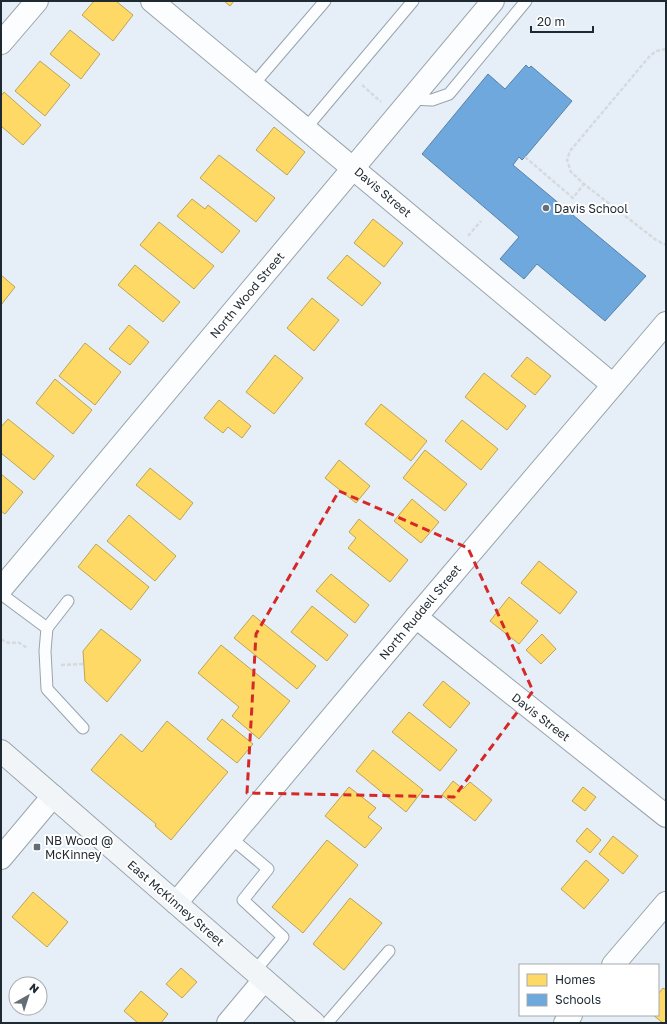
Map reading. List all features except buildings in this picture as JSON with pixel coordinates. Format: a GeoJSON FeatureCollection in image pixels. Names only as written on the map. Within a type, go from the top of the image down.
{"type":"FeatureCollection","features":[{"type":"Feature","properties":{"kind":"main road","name":"East McKinney Street"},"geometry":{"type":"LineString","coordinates":[[1,750],[314,1023]]}},
{"type":"Feature","properties":{"kind":"street"},"geometry":{"type":"LineString","coordinates":[[1,44],[37,1]]}},
{"type":"Feature","properties":{"kind":"street","name":"Davis Street"},"geometry":{"type":"LineString","coordinates":[[152,1],[613,384]]}},
{"type":"Feature","properties":{"kind":"street","name":"North Wood Street"},"geometry":{"type":"LineString","coordinates":[[1,589],[493,1]]}},
{"type":"Feature","properties":{"kind":"street","name":"North Ruddell Street"},"geometry":{"type":"LineString","coordinates":[[176,902],[666,323]]}},
{"type":"Feature","properties":{"kind":"street","name":"Davis Street"},"geometry":{"type":"LineString","coordinates":[[416,617],[666,816]]}},
{"type":"Feature","properties":{"kind":"street"},"geometry":{"type":"LineString","coordinates":[[1,858],[53,796]]}},
{"type":"Feature","properties":{"kind":"street"},"geometry":{"type":"LineString","coordinates":[[615,964],[666,903]]}},
{"type":"Feature","properties":{"kind":"street"},"geometry":{"type":"LineString","coordinates":[[228,1023],[259,976]]}},
{"type":"Feature","properties":{"kind":"lane"},"geometry":{"type":"LineString","coordinates":[[253,85],[325,1]]}},
{"type":"Feature","properties":{"kind":"lane"},"geometry":{"type":"LineString","coordinates":[[306,128],[413,1]]}},
{"type":"Feature","properties":{"kind":"lane"},"geometry":{"type":"LineString","coordinates":[[411,99],[432,100],[449,94],[526,1]]}},
{"type":"Feature","properties":{"kind":"lane"},"geometry":{"type":"LineString","coordinates":[[1,594],[47,628]]}},
{"type":"Feature","properties":{"kind":"lane"},"geometry":{"type":"LineString","coordinates":[[68,601],[47,628],[45,651],[47,689],[83,728]]}},
{"type":"Feature","properties":{"kind":"lane"},"geometry":{"type":"LineString","coordinates":[[231,838],[268,869],[243,900],[283,937],[259,976]]}},
{"type":"Feature","properties":{"kind":"lane"},"geometry":{"type":"LineString","coordinates":[[327,1023],[389,951]]}},
{"type":"Feature","properties":{"kind":"path"},"geometry":{"type":"LineString","coordinates":[[666,49],[656,51],[649,57],[570,152],[567,160],[571,172],[584,184],[656,240],[666,245]]}},
{"type":"Feature","properties":{"kind":"path"},"geometry":{"type":"LineString","coordinates":[[372,94],[381,102]]}},
{"type":"Feature","properties":{"kind":"path"},"geometry":{"type":"LineString","coordinates":[[525,157],[573,198],[584,184]]}},
{"type":"Feature","properties":{"kind":"path"},"geometry":{"type":"LineString","coordinates":[[1,639],[11,644],[18,642],[27,648]]}},
{"type":"Feature","properties":{"kind":"path"},"geometry":{"type":"LineString","coordinates":[[57,665],[84,664]]}},
{"type":"Feature","properties":{"kind":"highlighted area"},"geometry":{"type":"Polygon","coordinates":[[[339,491],[468,548],[533,691],[454,797],[247,793],[256,634],[339,491]]]}},
{"type":"Feature","properties":{"kind":"place","name":"Davis School"},"geometry":{"type":"Point","coordinates":[546,208]}},
{"type":"Feature","properties":{"kind":"place","name":"NB Wood @ McKinney"},"geometry":{"type":"Point","coordinates":[37,847]}}]}
